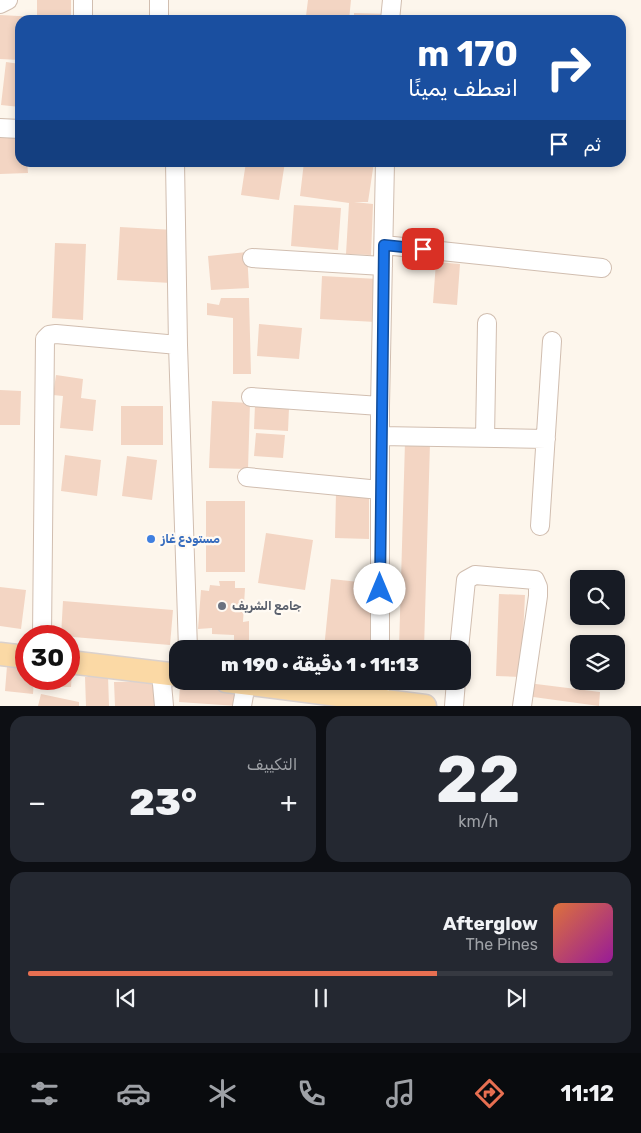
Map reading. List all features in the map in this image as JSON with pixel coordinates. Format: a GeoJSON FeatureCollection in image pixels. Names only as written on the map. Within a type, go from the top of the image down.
{"type":"FeatureCollection","features":[{"type":"Feature","properties":{"kind":"main road"},"geometry":{"type":"LineString","coordinates":[[0,654],[15,656]]}},
{"type":"Feature","properties":{"kind":"main road"},"geometry":{"type":"LineString","coordinates":[[80,663],[169,674]]}},
{"type":"Feature","properties":{"kind":"main road"},"geometry":{"type":"LineString","coordinates":[[281,690],[331,699],[380,691],[425,706]]}},
{"type":"Feature","properties":{"kind":"street"},"geometry":{"type":"LineString","coordinates":[[0,4],[8,0]]}},
{"type":"Feature","properties":{"kind":"street"},"geometry":{"type":"LineString","coordinates":[[83,0],[83,15]]}},
{"type":"Feature","properties":{"kind":"street"},"geometry":{"type":"LineString","coordinates":[[159,0],[159,15]]}},
{"type":"Feature","properties":{"kind":"street"},"geometry":{"type":"LineString","coordinates":[[390,15],[392,0]]}},
{"type":"Feature","properties":{"kind":"street"},"geometry":{"type":"LineString","coordinates":[[0,128],[15,128]]}},
{"type":"Feature","properties":{"kind":"street"},"geometry":{"type":"LineString","coordinates":[[175,167],[178,345],[188,640]]}},
{"type":"Feature","properties":{"kind":"street"},"geometry":{"type":"LineString","coordinates":[[380,640],[380,406],[385,167]]}},
{"type":"Feature","properties":{"kind":"street"},"geometry":{"type":"LineString","coordinates":[[384,245],[602,268]]}},
{"type":"Feature","properties":{"kind":"street"},"geometry":{"type":"LineString","coordinates":[[252,258],[383,266]]}},
{"type":"Feature","properties":{"kind":"street"},"geometry":{"type":"LineString","coordinates":[[485,438],[487,323]]}},
{"type":"Feature","properties":{"kind":"street"},"geometry":{"type":"LineString","coordinates":[[42,625],[45,339],[49,335],[56,334],[178,345]]}},
{"type":"Feature","properties":{"kind":"street"},"geometry":{"type":"LineString","coordinates":[[540,526],[552,341]]}},
{"type":"Feature","properties":{"kind":"street"},"geometry":{"type":"LineString","coordinates":[[251,397],[380,406]]}},
{"type":"Feature","properties":{"kind":"street"},"geometry":{"type":"LineString","coordinates":[[380,436],[546,438]]}},
{"type":"Feature","properties":{"kind":"street"},"geometry":{"type":"LineString","coordinates":[[247,477],[380,490]]}},
{"type":"Feature","properties":{"kind":"street"},"geometry":{"type":"LineString","coordinates":[[460,640],[466,580],[469,576],[535,580],[538,587],[538,596],[522,706]]}},
{"type":"Feature","properties":{"kind":"street"},"geometry":{"type":"LineString","coordinates":[[164,706],[169,674]]}},
{"type":"Feature","properties":{"kind":"street"},"geometry":{"type":"LineString","coordinates":[[238,690],[242,706]]}},
{"type":"Feature","properties":{"kind":"street"},"geometry":{"type":"LineString","coordinates":[[454,706],[455,690]]}},
{"type":"Feature","properties":{"kind":"building"},"geometry":{"type":"Polygon","coordinates":[[[37,0],[71,0],[71,15],[37,15],[37,0]]]}},
{"type":"Feature","properties":{"kind":"building"},"geometry":{"type":"Polygon","coordinates":[[[308,0],[351,0],[350,15],[306,15],[308,0]]]}},
{"type":"Feature","properties":{"kind":"building"},"geometry":{"type":"Polygon","coordinates":[[[354,13],[390,14],[390,15],[354,15],[354,13]]]}},
{"type":"Feature","properties":{"kind":"building"},"geometry":{"type":"Polygon","coordinates":[[[0,15],[15,16],[15,60],[0,59],[0,15]]]}},
{"type":"Feature","properties":{"kind":"building"},"geometry":{"type":"Polygon","coordinates":[[[6,62],[15,63],[15,106],[1,105],[6,62]]]}},
{"type":"Feature","properties":{"kind":"building"},"geometry":{"type":"Polygon","coordinates":[[[15,131],[15,167],[27,167],[28,173],[0,174],[0,132],[15,131]]]}},
{"type":"Feature","properties":{"kind":"building"},"geometry":{"type":"Polygon","coordinates":[[[245,167],[284,167],[279,200],[241,195],[245,167]]]}},
{"type":"Feature","properties":{"kind":"building"},"geometry":{"type":"Polygon","coordinates":[[[303,167],[373,167],[368,202],[354,202],[373,204],[371,255],[346,254],[349,203],[300,196],[303,167]]]}},
{"type":"Feature","properties":{"kind":"building"},"geometry":{"type":"Polygon","coordinates":[[[294,205],[341,208],[338,250],[291,246],[294,205]]]}},
{"type":"Feature","properties":{"kind":"building"},"geometry":{"type":"Polygon","coordinates":[[[120,227],[174,230],[171,283],[117,280],[120,227]]]}},
{"type":"Feature","properties":{"kind":"building"},"geometry":{"type":"Polygon","coordinates":[[[55,243],[86,244],[83,320],[52,318],[55,243]]]}},
{"type":"Feature","properties":{"kind":"building"},"geometry":{"type":"Polygon","coordinates":[[[247,252],[249,288],[211,290],[208,256],[247,252]]]}},
{"type":"Feature","properties":{"kind":"building"},"geometry":{"type":"Polygon","coordinates":[[[436,262],[460,264],[457,305],[433,303],[436,262]]]}},
{"type":"Feature","properties":{"kind":"building"},"geometry":{"type":"Polygon","coordinates":[[[322,276],[378,279],[376,322],[320,319],[322,276]]]}},
{"type":"Feature","properties":{"kind":"building"},"geometry":{"type":"Polygon","coordinates":[[[221,298],[249,298],[251,374],[233,374],[233,318],[207,315],[207,303],[219,305],[221,298]]]}},
{"type":"Feature","properties":{"kind":"building"},"geometry":{"type":"Polygon","coordinates":[[[259,324],[302,328],[299,359],[257,356],[259,324]]]}},
{"type":"Feature","properties":{"kind":"building"},"geometry":{"type":"Polygon","coordinates":[[[56,375],[83,379],[81,398],[96,400],[93,431],[60,428],[63,396],[53,395],[56,375]]]}},
{"type":"Feature","properties":{"kind":"building"},"geometry":{"type":"Polygon","coordinates":[[[0,390],[21,391],[20,425],[0,425],[0,390]]]}},
{"type":"Feature","properties":{"kind":"building"},"geometry":{"type":"Polygon","coordinates":[[[212,401],[250,403],[248,469],[209,468],[212,401]]]}},
{"type":"Feature","properties":{"kind":"building"},"geometry":{"type":"Polygon","coordinates":[[[255,405],[289,408],[288,431],[254,429],[255,405]]]}},
{"type":"Feature","properties":{"kind":"building"},"geometry":{"type":"Polygon","coordinates":[[[121,406],[163,406],[163,445],[121,445],[121,406]]]}},
{"type":"Feature","properties":{"kind":"building"},"geometry":{"type":"Polygon","coordinates":[[[256,433],[285,435],[283,458],[254,456],[256,433]]]}},
{"type":"Feature","properties":{"kind":"building"},"geometry":{"type":"Polygon","coordinates":[[[405,442],[430,443],[424,640],[399,640],[405,442]]]}},
{"type":"Feature","properties":{"kind":"building"},"geometry":{"type":"Polygon","coordinates":[[[65,455],[101,460],[97,496],[61,491],[65,455]]]}},
{"type":"Feature","properties":{"kind":"building"},"geometry":{"type":"Polygon","coordinates":[[[127,456],[157,460],[152,500],[122,496],[127,456]]]}},
{"type":"Feature","properties":{"kind":"building"},"geometry":{"type":"Polygon","coordinates":[[[336,493],[369,494],[369,539],[335,538],[336,493]]]}},
{"type":"Feature","properties":{"kind":"building"},"geometry":{"type":"Polygon","coordinates":[[[206,501],[245,501],[245,572],[206,572],[206,501]]]}},
{"type":"Feature","properties":{"kind":"building"},"geometry":{"type":"Polygon","coordinates":[[[266,533],[313,540],[305,590],[258,583],[266,533]]]}},
{"type":"Feature","properties":{"kind":"building"},"geometry":{"type":"Polygon","coordinates":[[[331,579],[378,584],[372,640],[325,640],[331,579]]]}},
{"type":"Feature","properties":{"kind":"building","name":"جامع الشريف"},"geometry":{"type":"Polygon","coordinates":[[[219,581],[235,581],[235,588],[245,588],[243,622],[249,621],[249,640],[234,640],[234,635],[212,634],[212,628],[198,629],[201,590],[209,591],[210,585],[220,586],[219,581]]]}},
{"type":"Feature","properties":{"kind":"building"},"geometry":{"type":"Polygon","coordinates":[[[0,587],[26,590],[22,625],[15,625],[15,628],[0,626],[0,587]]]}},
{"type":"Feature","properties":{"kind":"building"},"geometry":{"type":"Polygon","coordinates":[[[499,594],[525,595],[521,677],[496,676],[499,594]]]}},
{"type":"Feature","properties":{"kind":"building"},"geometry":{"type":"Polygon","coordinates":[[[63,601],[173,610],[169,645],[80,638],[80,625],[62,625],[63,601]]]}},
{"type":"Feature","properties":{"kind":"building"},"geometry":{"type":"Polygon","coordinates":[[[7,666],[15,667],[15,690],[33,690],[33,694],[5,691],[7,666]]]}},
{"type":"Feature","properties":{"kind":"building"},"geometry":{"type":"Polygon","coordinates":[[[108,676],[109,706],[86,706],[85,677],[108,676]]]}},
{"type":"Feature","properties":{"kind":"building"},"geometry":{"type":"Polygon","coordinates":[[[159,681],[160,706],[115,706],[114,682],[159,681]]]}},
{"type":"Feature","properties":{"kind":"building"},"geometry":{"type":"Polygon","coordinates":[[[528,683],[570,688],[570,690],[600,692],[599,706],[526,696],[528,683]]]}},
{"type":"Feature","properties":{"kind":"building"},"geometry":{"type":"Polygon","coordinates":[[[180,690],[238,690],[237,706],[179,702],[180,690]]]}},
{"type":"Feature","properties":{"kind":"building"},"geometry":{"type":"Polygon","coordinates":[[[41,694],[79,702],[79,706],[38,706],[41,694]]]}},
{"type":"Feature","properties":{"kind":"place","name":"مستودع غاز"},"geometry":{"type":"Point","coordinates":[151,539]}},
{"type":"Feature","properties":{"kind":"place","name":"جامع الشريف"},"geometry":{"type":"Point","coordinates":[222,606]}},
{"type":"Feature","properties":{"kind":"route"},"geometry":{"type":"LineString","coordinates":[[380,589],[380,406],[384,245],[423,249]]}}]}
